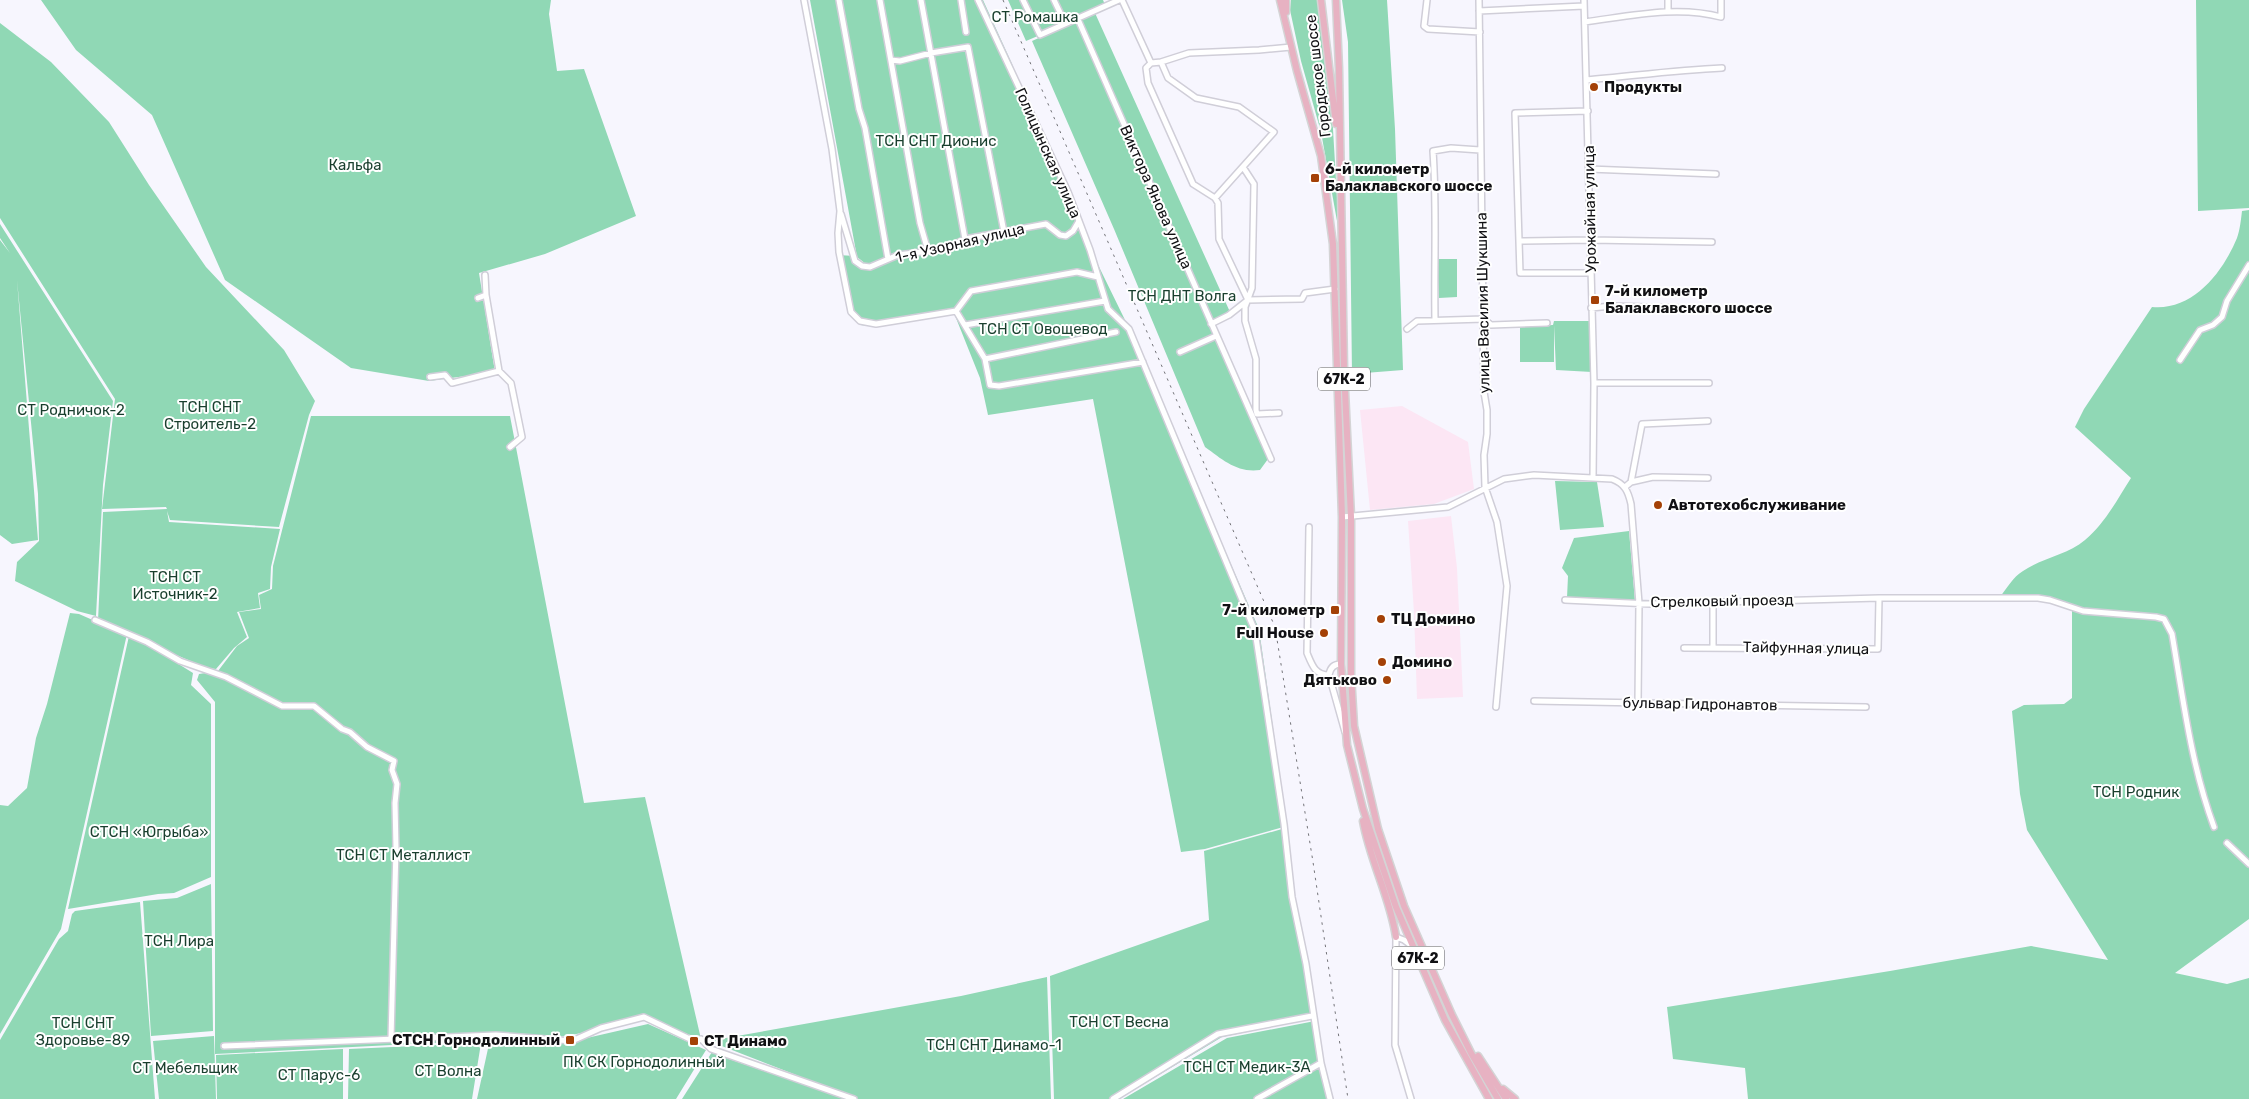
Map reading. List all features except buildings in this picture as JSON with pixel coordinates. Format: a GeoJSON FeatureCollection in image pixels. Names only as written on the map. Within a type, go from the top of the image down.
{"type":"FeatureCollection","features":[{"type":"Feature","properties":{"kind":"main road","name":"67К-2"},"geometry":{"type":"LineString","coordinates":[[1280,0],[1321,156],[1333,244],[1342,517],[1341,664],[1346,733],[1363,809],[1396,907],[1444,1020],[1490,1099]]}},
{"type":"Feature","properties":{"kind":"main road"},"geometry":{"type":"LineString","coordinates":[[1286,0],[1287,28]]}},
{"type":"Feature","properties":{"kind":"main road","name":"Городское шоссе"},"geometry":{"type":"LineString","coordinates":[[1321,0],[1339,150]]}},
{"type":"Feature","properties":{"kind":"main road"},"geometry":{"type":"LineString","coordinates":[[1336,0],[1339,69],[1339,150]]}},
{"type":"Feature","properties":{"kind":"main road","name":"67К-2"},"geometry":{"type":"LineString","coordinates":[[1339,150],[1344,370],[1350,517],[1350,675],[1354,726],[1378,829],[1404,906],[1460,1030],[1498,1099]]}},
{"type":"Feature","properties":{"kind":"main road"},"geometry":{"type":"LineString","coordinates":[[1341,664],[1345,665],[1350,675]]}},
{"type":"Feature","properties":{"kind":"main road"},"geometry":{"type":"LineString","coordinates":[[1363,809],[1367,844],[1384,891],[1396,938]]}},
{"type":"Feature","properties":{"kind":"main road"},"geometry":{"type":"LineString","coordinates":[[1460,1030],[1506,1099]]}},
{"type":"Feature","properties":{"kind":"main road"},"geometry":{"type":"LineString","coordinates":[[1493,1081],[1515,1099]]}},
{"type":"Feature","properties":{"kind":"street"},"geometry":{"type":"LineString","coordinates":[[804,0],[832,148],[840,212],[839,252],[851,312],[860,321],[876,324],[956,311],[971,291],[1077,272],[1098,277]]}},
{"type":"Feature","properties":{"kind":"street"},"geometry":{"type":"LineString","coordinates":[[839,0],[859,109],[865,128],[888,259]]}},
{"type":"Feature","properties":{"kind":"street"},"geometry":{"type":"LineString","coordinates":[[880,0],[920,223],[928,250]]}},
{"type":"Feature","properties":{"kind":"street"},"geometry":{"type":"LineString","coordinates":[[921,0],[965,239]]}},
{"type":"Feature","properties":{"kind":"street"},"geometry":{"type":"LineString","coordinates":[[961,0],[966,32]]}},
{"type":"Feature","properties":{"kind":"street","name":"Голицынская улица"},"geometry":{"type":"LineString","coordinates":[[978,0],[1068,192],[1108,309],[1129,328],[1144,362]]}},
{"type":"Feature","properties":{"kind":"street"},"geometry":{"type":"LineString","coordinates":[[1023,0],[1040,35],[1077,18],[1103,3],[1120,0],[1151,62]]}},
{"type":"Feature","properties":{"kind":"street"},"geometry":{"type":"LineString","coordinates":[[1054,0],[1065,23]]}},
{"type":"Feature","properties":{"kind":"street"},"geometry":{"type":"LineString","coordinates":[[1427,0],[1424,26],[1428,29],[1480,32]]}},
{"type":"Feature","properties":{"kind":"street","name":"улица Василия Шукшина"},"geometry":{"type":"LineString","coordinates":[[1479,0],[1484,392],[1487,410],[1484,455],[1486,487],[1497,522],[1507,586],[1496,707]]}},
{"type":"Feature","properties":{"kind":"street"},"geometry":{"type":"LineString","coordinates":[[1668,0],[1668,12]]}},
{"type":"Feature","properties":{"kind":"street"},"geometry":{"type":"LineString","coordinates":[[1586,22],[1668,12],[1702,12],[1721,17],[1721,0]]}},
{"type":"Feature","properties":{"kind":"street"},"geometry":{"type":"LineString","coordinates":[[1479,11],[1584,3]]}},
{"type":"Feature","properties":{"kind":"street","name":"Урожайная улица"},"geometry":{"type":"LineString","coordinates":[[1584,3],[1594,383],[1593,478]]}},
{"type":"Feature","properties":{"kind":"street","name":"Виктора Янова улица"},"geometry":{"type":"LineString","coordinates":[[1077,18],[1271,459]]}},
{"type":"Feature","properties":{"kind":"street"},"geometry":{"type":"LineString","coordinates":[[891,60],[900,61],[931,53],[968,47],[1004,232]]}},
{"type":"Feature","properties":{"kind":"street"},"geometry":{"type":"LineString","coordinates":[[1151,62],[1161,62],[1189,52],[1291,47]]}},
{"type":"Feature","properties":{"kind":"street"},"geometry":{"type":"LineString","coordinates":[[1151,62],[1146,68],[1148,84],[1193,184],[1215,198],[1218,203],[1220,244],[1248,300]]}},
{"type":"Feature","properties":{"kind":"street"},"geometry":{"type":"LineString","coordinates":[[1161,62],[1168,78],[1196,98],[1239,107],[1274,132],[1215,198]]}},
{"type":"Feature","properties":{"kind":"street"},"geometry":{"type":"LineString","coordinates":[[1587,80],[1628,77],[1669,70],[1722,68]]}},
{"type":"Feature","properties":{"kind":"street"},"geometry":{"type":"LineString","coordinates":[[1588,111],[1515,113],[1520,272],[1590,273]]}},
{"type":"Feature","properties":{"kind":"street"},"geometry":{"type":"LineString","coordinates":[[1435,320],[1434,264],[1436,215],[1433,151],[1451,148],[1480,150]]}},
{"type":"Feature","properties":{"kind":"street"},"geometry":{"type":"LineString","coordinates":[[1243,167],[1254,184],[1252,288],[1245,307],[1245,321],[1254,346],[1256,359],[1257,414],[1279,413]]}},
{"type":"Feature","properties":{"kind":"street"},"geometry":{"type":"LineString","coordinates":[[1589,169],[1716,174]]}},
{"type":"Feature","properties":{"kind":"street","name":"1-я Узорная улица"},"geometry":{"type":"LineString","coordinates":[[840,212],[855,261],[862,266],[870,267],[898,255],[946,249],[965,239],[1046,224],[1060,235],[1066,236],[1073,231],[1079,221]]}},
{"type":"Feature","properties":{"kind":"street"},"geometry":{"type":"LineString","coordinates":[[1519,241],[1712,242]]}},
{"type":"Feature","properties":{"kind":"street"},"geometry":{"type":"LineString","coordinates":[[2180,360],[2200,330],[2213,325],[2222,317],[2227,301],[2249,265]]}},
{"type":"Feature","properties":{"kind":"street"},"geometry":{"type":"LineString","coordinates":[[485,275],[486,295],[499,371],[511,383],[522,437],[510,447]]}},
{"type":"Feature","properties":{"kind":"street"},"geometry":{"type":"LineString","coordinates":[[1211,324],[1228,315],[1248,300],[1302,299],[1305,292],[1335,289]]}},
{"type":"Feature","properties":{"kind":"street"},"geometry":{"type":"LineString","coordinates":[[478,298],[486,295]]}},
{"type":"Feature","properties":{"kind":"street"},"geometry":{"type":"LineString","coordinates":[[965,325],[1105,301]]}},
{"type":"Feature","properties":{"kind":"street"},"geometry":{"type":"LineString","coordinates":[[1591,308],[1612,306],[1717,309]]}},
{"type":"Feature","properties":{"kind":"street"},"geometry":{"type":"LineString","coordinates":[[956,311],[985,359],[990,385],[999,386],[1144,362],[1255,631],[1284,824],[1292,897],[1306,964],[1312,1016],[1330,1099]]}},
{"type":"Feature","properties":{"kind":"street"},"geometry":{"type":"LineString","coordinates":[[1407,329],[1417,321],[1435,320],[1484,319],[1491,325],[1547,323]]}},
{"type":"Feature","properties":{"kind":"street"},"geometry":{"type":"LineString","coordinates":[[985,359],[1116,332]]}},
{"type":"Feature","properties":{"kind":"street"},"geometry":{"type":"LineString","coordinates":[[1180,352],[1216,336]]}},
{"type":"Feature","properties":{"kind":"street"},"geometry":{"type":"LineString","coordinates":[[430,376],[445,376],[452,382],[499,371]]}},
{"type":"Feature","properties":{"kind":"street"},"geometry":{"type":"LineString","coordinates":[[1594,383],[1709,383]]}},
{"type":"Feature","properties":{"kind":"street"},"geometry":{"type":"LineString","coordinates":[[1631,482],[1642,424],[1708,421]]}},
{"type":"Feature","properties":{"kind":"street"},"geometry":{"type":"LineString","coordinates":[[1342,517],[1448,507],[1504,479],[1534,475],[1612,479],[1621,483],[1625,487],[1630,504],[1639,603],[1638,702]]}},
{"type":"Feature","properties":{"kind":"street"},"geometry":{"type":"LineString","coordinates":[[1625,487],[1631,482],[1653,476],[1708,478]]}},
{"type":"Feature","properties":{"kind":"street"},"geometry":{"type":"LineString","coordinates":[[1309,527],[1307,653],[1312,668],[1321,675],[1329,675]]}},
{"type":"Feature","properties":{"kind":"street","name":"Стрелковый проезд"},"geometry":{"type":"LineString","coordinates":[[1565,600],[1639,603],[1879,598],[2038,598],[2083,611],[2164,619],[2172,634],[2194,756],[2206,806],[2214,827]]}},
{"type":"Feature","properties":{"kind":"street","name":"Тайфунная улица"},"geometry":{"type":"LineString","coordinates":[[1684,648],[1878,649],[1879,598]]}},
{"type":"Feature","properties":{"kind":"street"},"geometry":{"type":"LineString","coordinates":[[1713,601],[1713,647]]}},
{"type":"Feature","properties":{"kind":"street"},"geometry":{"type":"LineString","coordinates":[[95,620],[147,642],[180,661],[226,677],[282,706],[314,706],[367,747],[394,761],[392,770],[397,784],[395,803],[396,848],[391,1039]]}},
{"type":"Feature","properties":{"kind":"street"},"geometry":{"type":"LineString","coordinates":[[1341,664],[1331,668],[1329,675],[1341,722],[1346,733]]}},
{"type":"Feature","properties":{"kind":"street","name":"бульвар Гидронавтов"},"geometry":{"type":"LineString","coordinates":[[1534,702],[1638,702],[1866,707]]}},
{"type":"Feature","properties":{"kind":"street"},"geometry":{"type":"LineString","coordinates":[[2227,843],[2249,864]]}},
{"type":"Feature","properties":{"kind":"street"},"geometry":{"type":"LineString","coordinates":[[1411,1099],[1395,1045],[1396,938],[1404,940],[1413,946]]}},
{"type":"Feature","properties":{"kind":"street"},"geometry":{"type":"LineString","coordinates":[[1113,1099],[1218,1034],[1312,1016]]}},
{"type":"Feature","properties":{"kind":"street"},"geometry":{"type":"LineString","coordinates":[[224,1046],[496,1035],[572,1041],[601,1028],[644,1017],[694,1041],[701,1039],[711,1048],[854,1099]]}},
{"type":"Feature","properties":{"kind":"street"},"geometry":{"type":"LineString","coordinates":[[1257,1099],[1321,1063]]}},
{"type":"Feature","properties":{"kind":"shaded area"},"geometry":{"type":"Polygon","coordinates":[[[1402,406],[1468,442],[1474,489],[1434,504],[1370,510],[1360,410],[1402,406]]]}},
{"type":"Feature","properties":{"kind":"shaded area"},"geometry":{"type":"Polygon","coordinates":[[[1451,516],[1457,568],[1463,697],[1417,699],[1408,521],[1451,516]]]}},
{"type":"Feature","properties":{"kind":"green space","name":"Кальфа"},"geometry":{"type":"Polygon","coordinates":[[[41,0],[551,0],[549,14],[557,71],[584,69],[636,216],[545,254],[479,273],[495,372],[429,381],[351,368],[225,280],[152,115],[76,50],[41,0]]]}},
{"type":"Feature","properties":{"kind":"green space","name":"ТСН СТ Овощевод"},"geometry":{"type":"Polygon","coordinates":[[[810,0],[983,0],[1012,64],[1078,228],[1062,233],[1045,221],[971,235],[905,257],[1044,223],[1068,237],[1080,228],[1125,320],[1259,629],[1287,826],[1205,849],[1181,852],[1093,399],[988,415],[980,378],[954,313],[869,326],[861,325],[848,313],[838,255],[855,256],[864,263],[857,257],[810,0]],[[897,259],[868,264],[875,264],[897,259]]]}},
{"type":"Feature","properties":{"kind":"green space","name":"СТ Ромашка"},"geometry":{"type":"Polygon","coordinates":[[[1008,0],[1103,0],[1106,7],[1026,41],[1008,0]]]}},
{"type":"Feature","properties":{"kind":"green space"},"geometry":{"type":"Polygon","coordinates":[[[1291,0],[1319,0],[1332,112],[1339,232],[1321,132],[1301,61],[1290,10],[1291,0]]]}},
{"type":"Feature","properties":{"kind":"green space"},"geometry":{"type":"Polygon","coordinates":[[[1342,0],[1387,0],[1395,129],[1403,370],[1352,374],[1348,42],[1342,0]]]}},
{"type":"Feature","properties":{"kind":"green space"},"geometry":{"type":"Polygon","coordinates":[[[2196,0],[2249,0],[2249,208],[2198,211],[2196,0]]]}},
{"type":"Feature","properties":{"kind":"green space","name":"ТСН ДНТ Волга"},"geometry":{"type":"Polygon","coordinates":[[[1095,13],[1230,312],[1208,323],[1268,459],[1260,470],[1237,467],[1224,461],[1205,447],[1114,229],[1032,41],[1095,13]]]}},
{"type":"Feature","properties":{"kind":"green space","name":"ТСН СНТ Строитель-2"},"geometry":{"type":"Polygon","coordinates":[[[0,23],[51,62],[109,122],[149,185],[206,267],[284,350],[315,401],[309,415],[279,527],[170,520],[167,511],[169,522],[280,529],[271,567],[270,589],[258,593],[260,608],[237,612],[247,637],[234,648],[216,669],[207,668],[127,634],[61,929],[0,1034],[0,805],[8,806],[27,788],[36,738],[47,704],[70,613],[79,614],[111,628],[98,621],[103,512],[167,509],[166,507],[102,509],[115,399],[0,218],[0,23]]]}},
{"type":"Feature","properties":{"kind":"green space","name":"ТСН Родник"},"geometry":{"type":"Polygon","coordinates":[[[2249,210],[2249,919],[2175,973],[2227,984],[2249,978],[2249,1099],[1748,1099],[1745,1068],[1673,1059],[1667,1007],[2031,946],[2108,960],[2027,830],[2020,794],[2012,711],[2024,705],[2064,704],[2072,698],[2072,606],[2042,597],[2000,597],[2019,573],[2085,540],[2105,519],[2116,503],[2131,478],[2075,427],[2084,409],[2152,307],[2167,307],[2181,303],[2205,287],[2224,264],[2231,251],[2238,235],[2242,211],[2249,210]]]}},
{"type":"Feature","properties":{"kind":"green space","name":"СТ Родничок-2"},"geometry":{"type":"Polygon","coordinates":[[[0,224],[113,401],[103,485],[96,616],[77,611],[15,581],[17,562],[39,541],[38,494],[17,280],[38,540],[12,544],[0,535],[0,240],[10,253],[0,238],[0,224]]]}},
{"type":"Feature","properties":{"kind":"green space"},"geometry":{"type":"Polygon","coordinates":[[[1437,259],[1457,259],[1457,297],[1439,298],[1437,259]]]}},
{"type":"Feature","properties":{"kind":"green space"},"geometry":{"type":"Polygon","coordinates":[[[1554,321],[1589,321],[1592,372],[1556,370],[1554,325],[1554,362],[1520,362],[1520,326],[1553,325],[1554,321]]]}},
{"type":"Feature","properties":{"kind":"green space","name":"ТСН СТ Металлист"},"geometry":{"type":"Polygon","coordinates":[[[311,416],[510,416],[584,803],[645,797],[701,1039],[646,1019],[567,1036],[215,1054],[215,702],[197,680],[199,674],[218,671],[237,646],[249,638],[239,612],[261,609],[259,595],[272,589],[273,566],[311,416]]]}},
{"type":"Feature","properties":{"kind":"green space"},"geometry":{"type":"Polygon","coordinates":[[[1555,481],[1597,482],[1604,527],[1560,530],[1555,481]]]}},
{"type":"Feature","properties":{"kind":"green space"},"geometry":{"type":"Polygon","coordinates":[[[1629,531],[1635,601],[1567,598],[1568,576],[1562,568],[1574,538],[1629,531]]]}},
{"type":"Feature","properties":{"kind":"green space","name":"СТСН «Югрыба»"},"geometry":{"type":"Polygon","coordinates":[[[129,636],[148,645],[193,673],[191,685],[211,704],[211,877],[174,893],[68,909],[129,636]]]}},
{"type":"Feature","properties":{"kind":"green space","name":"ТСН СТ Весна"},"geometry":{"type":"Polygon","coordinates":[[[1282,829],[1291,901],[1305,970],[1311,1019],[1222,1037],[1119,1099],[1054,1099],[1050,976],[1209,920],[1204,851],[1282,829]]]}},
{"type":"Feature","properties":{"kind":"green space","name":"ТСН Лира"},"geometry":{"type":"Polygon","coordinates":[[[211,884],[213,1031],[151,1036],[143,901],[177,898],[211,884]]]}},
{"type":"Feature","properties":{"kind":"green space","name":"ТСН СНТ Здоровье-89"},"geometry":{"type":"Polygon","coordinates":[[[140,902],[155,1099],[0,1099],[0,1040],[59,939],[68,931],[72,914],[75,911],[140,902]]]}},
{"type":"Feature","properties":{"kind":"green space","name":"ТСН СНТ Динамо-1"},"geometry":{"type":"Polygon","coordinates":[[[1047,977],[1051,1099],[858,1099],[709,1041],[961,996],[1047,977]]]}},
{"type":"Feature","properties":{"kind":"green space","name":"ТСН СТ Медик-3А"},"geometry":{"type":"Polygon","coordinates":[[[1315,1021],[1322,1062],[1258,1099],[1123,1099],[1227,1038],[1315,1021]]]}},
{"type":"Feature","properties":{"kind":"green space","name":"ПК СК Горнодолинный"},"geometry":{"type":"Polygon","coordinates":[[[648,1024],[706,1050],[676,1099],[477,1099],[489,1044],[565,1043],[648,1024]]]}},
{"type":"Feature","properties":{"kind":"green space","name":"СТ Мебельщик"},"geometry":{"type":"Polygon","coordinates":[[[214,1036],[216,1099],[159,1099],[153,1041],[214,1036]]]}},
{"type":"Feature","properties":{"kind":"green space","name":"СТ Волна"},"geometry":{"type":"Polygon","coordinates":[[[481,1043],[472,1099],[348,1099],[349,1049],[481,1043]]]}},
{"type":"Feature","properties":{"kind":"green space","name":"СТ Парус-6"},"geometry":{"type":"Polygon","coordinates":[[[343,1049],[343,1099],[217,1099],[216,1055],[343,1049]]]}},
{"type":"Feature","properties":{"kind":"green space"},"geometry":{"type":"Polygon","coordinates":[[[712,1052],[729,1059],[846,1099],[682,1099],[712,1052]]]}},
{"type":"Feature","properties":{"kind":"green space"},"geometry":{"type":"Polygon","coordinates":[[[1324,1065],[1333,1099],[1263,1099],[1324,1065]]]}},
{"type":"Feature","properties":{"kind":"railway"},"geometry":{"type":"LineString","coordinates":[[1003,0],[1275,627],[1313,862],[1348,1099]]}},
{"type":"Feature","properties":{"kind":"place","name":"Продукты"},"geometry":{"type":"Point","coordinates":[1594,87]}},
{"type":"Feature","properties":{"kind":"place","name":"6-й километр Балаклавского шоccе"},"geometry":{"type":"Point","coordinates":[1315,178]}},
{"type":"Feature","properties":{"kind":"place","name":"7-й километр Балаклавского шоссе"},"geometry":{"type":"Point","coordinates":[1595,300]}},
{"type":"Feature","properties":{"kind":"place","name":"Автотехобслуживание"},"geometry":{"type":"Point","coordinates":[1658,505]}},
{"type":"Feature","properties":{"kind":"place","name":"7-й километр"},"geometry":{"type":"Point","coordinates":[1335,610]}},
{"type":"Feature","properties":{"kind":"place","name":"ТЦ Домино"},"geometry":{"type":"Point","coordinates":[1381,619]}},
{"type":"Feature","properties":{"kind":"place","name":"Full House"},"geometry":{"type":"Point","coordinates":[1324,633]}},
{"type":"Feature","properties":{"kind":"place","name":"Домино"},"geometry":{"type":"Point","coordinates":[1382,662]}},
{"type":"Feature","properties":{"kind":"place","name":"Дятьково"},"geometry":{"type":"Point","coordinates":[1387,680]}},
{"type":"Feature","properties":{"kind":"place","name":"СТСН Горнодолинный"},"geometry":{"type":"Point","coordinates":[570,1040]}},
{"type":"Feature","properties":{"kind":"place","name":"СТ Динамо"},"geometry":{"type":"Point","coordinates":[694,1041]}},
{"type":"Feature","properties":{"kind":"park label","name":"ТСН СНТ Дионис"},"geometry":{"type":"Point","coordinates":[936,141]}},
{"type":"Feature","properties":{"kind":"park label","name":"ТСН СТ Источник-2"},"geometry":{"type":"Point","coordinates":[175,586]}}]}
